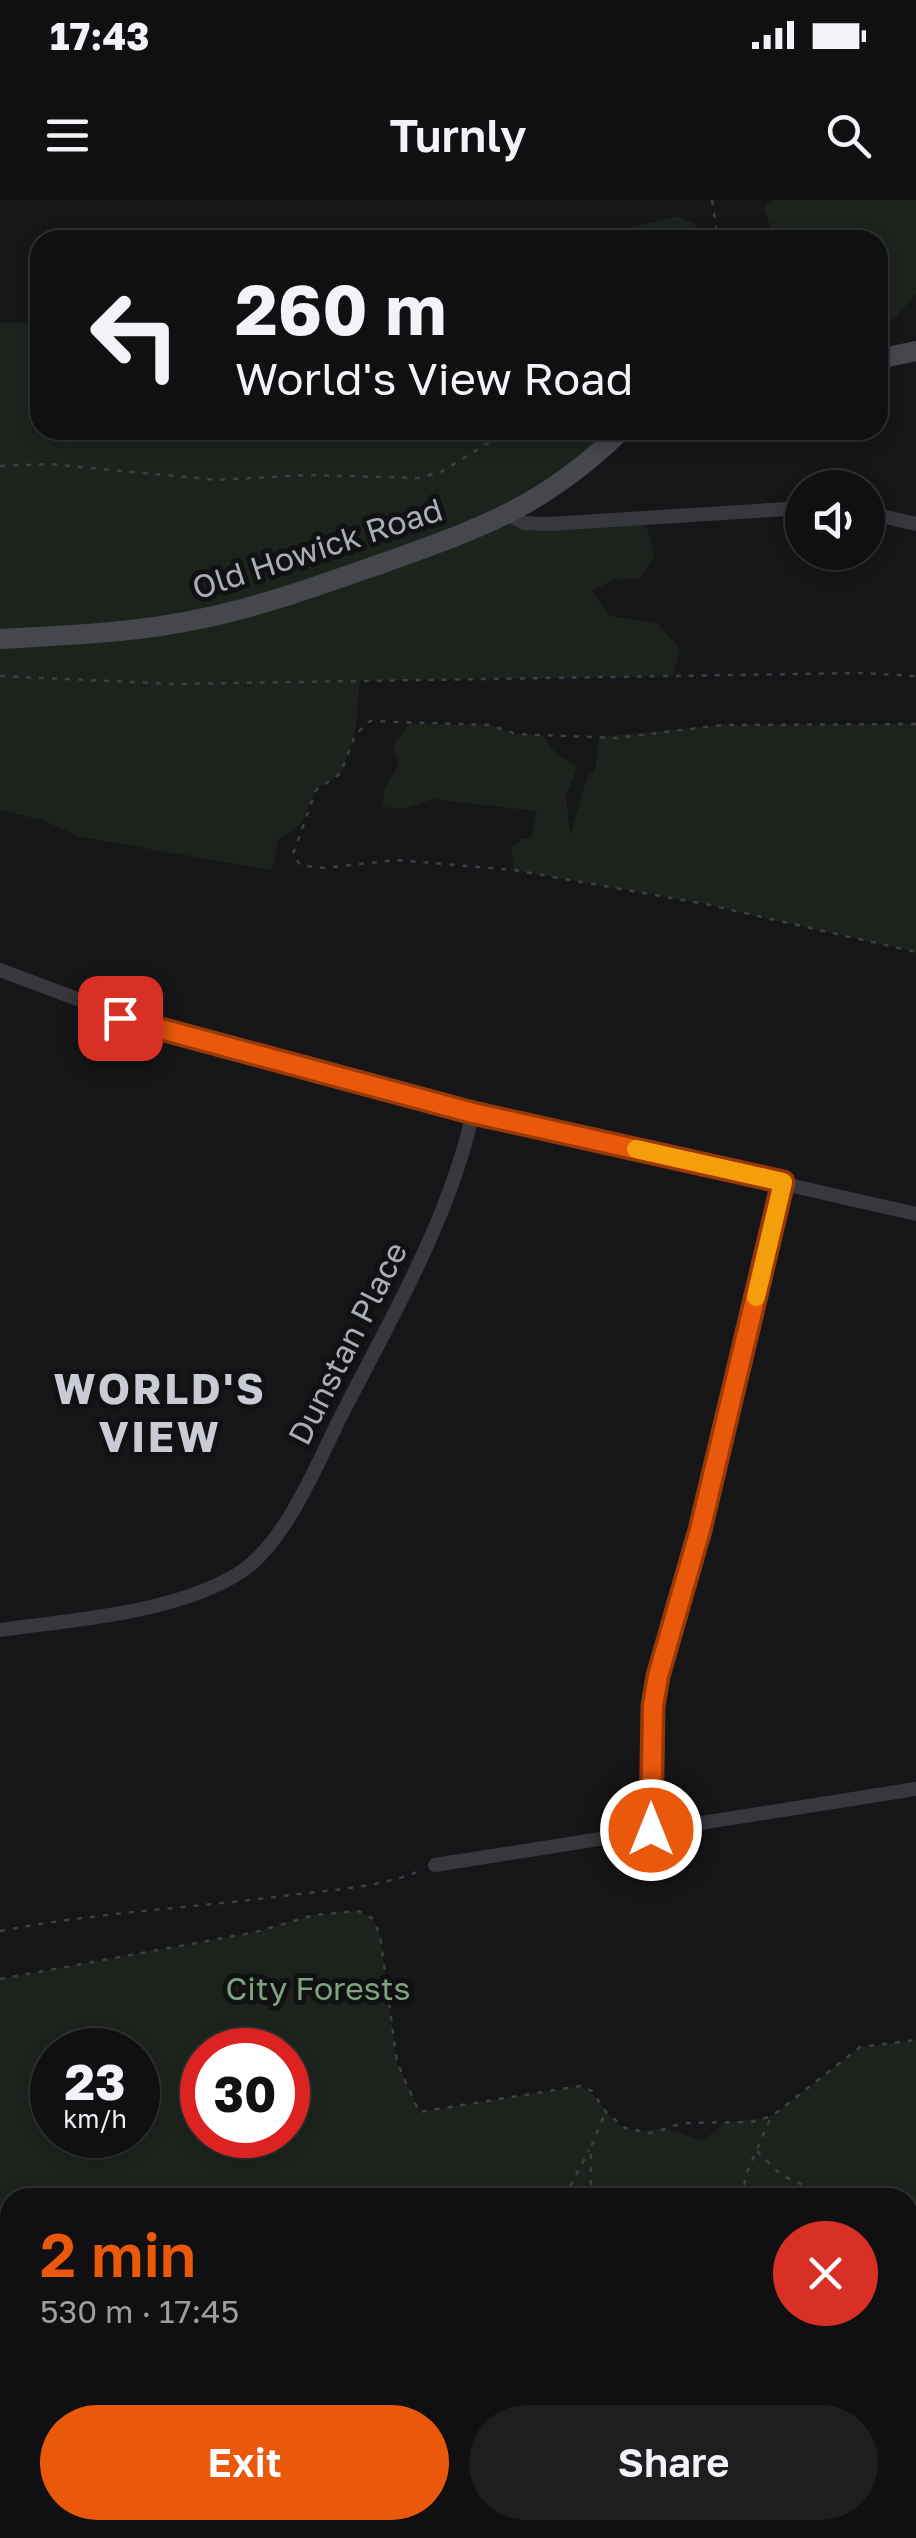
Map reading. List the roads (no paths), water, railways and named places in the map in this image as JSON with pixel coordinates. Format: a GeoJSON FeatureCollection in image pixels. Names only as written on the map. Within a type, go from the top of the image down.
{"type":"FeatureCollection","features":[{"type":"Feature","properties":{"kind":"main road"},"geometry":{"type":"LineString","coordinates":[[888,357],[916,350]]}},
{"type":"Feature","properties":{"kind":"main road","name":"Old Howick Road"},"geometry":{"type":"LineString","coordinates":[[0,639],[129,631],[203,619],[312,588],[511,516],[572,474],[611,440]]}},
{"type":"Feature","properties":{"kind":"street"},"geometry":{"type":"LineString","coordinates":[[511,516],[524,523],[548,524],[785,509]]}},
{"type":"Feature","properties":{"kind":"street"},"geometry":{"type":"LineString","coordinates":[[885,517],[916,524]]}},
{"type":"Feature","properties":{"kind":"street"},"geometry":{"type":"LineString","coordinates":[[0,970],[171,1034],[473,1113],[916,1214]]}},
{"type":"Feature","properties":{"kind":"street","name":"Dunstan Place"},"geometry":{"type":"LineString","coordinates":[[0,1630],[173,1599],[221,1582],[252,1563],[296,1504],[400,1304],[463,1156],[473,1113]]}},
{"type":"Feature","properties":{"kind":"street"},"geometry":{"type":"LineString","coordinates":[[651,1830],[653,1706],[658,1676],[700,1530],[783,1182]]}},
{"type":"Feature","properties":{"kind":"street"},"geometry":{"type":"LineString","coordinates":[[435,1865],[916,1789]]}},
{"type":"Feature","properties":{"kind":"district","name":"WORLD'S VIEW"},"geometry":{"type":"Point","coordinates":[160,1412]}},
{"type":"Feature","properties":{"kind":"park label","name":"City Forests"},"geometry":{"type":"Point","coordinates":[318,1988]}}]}
